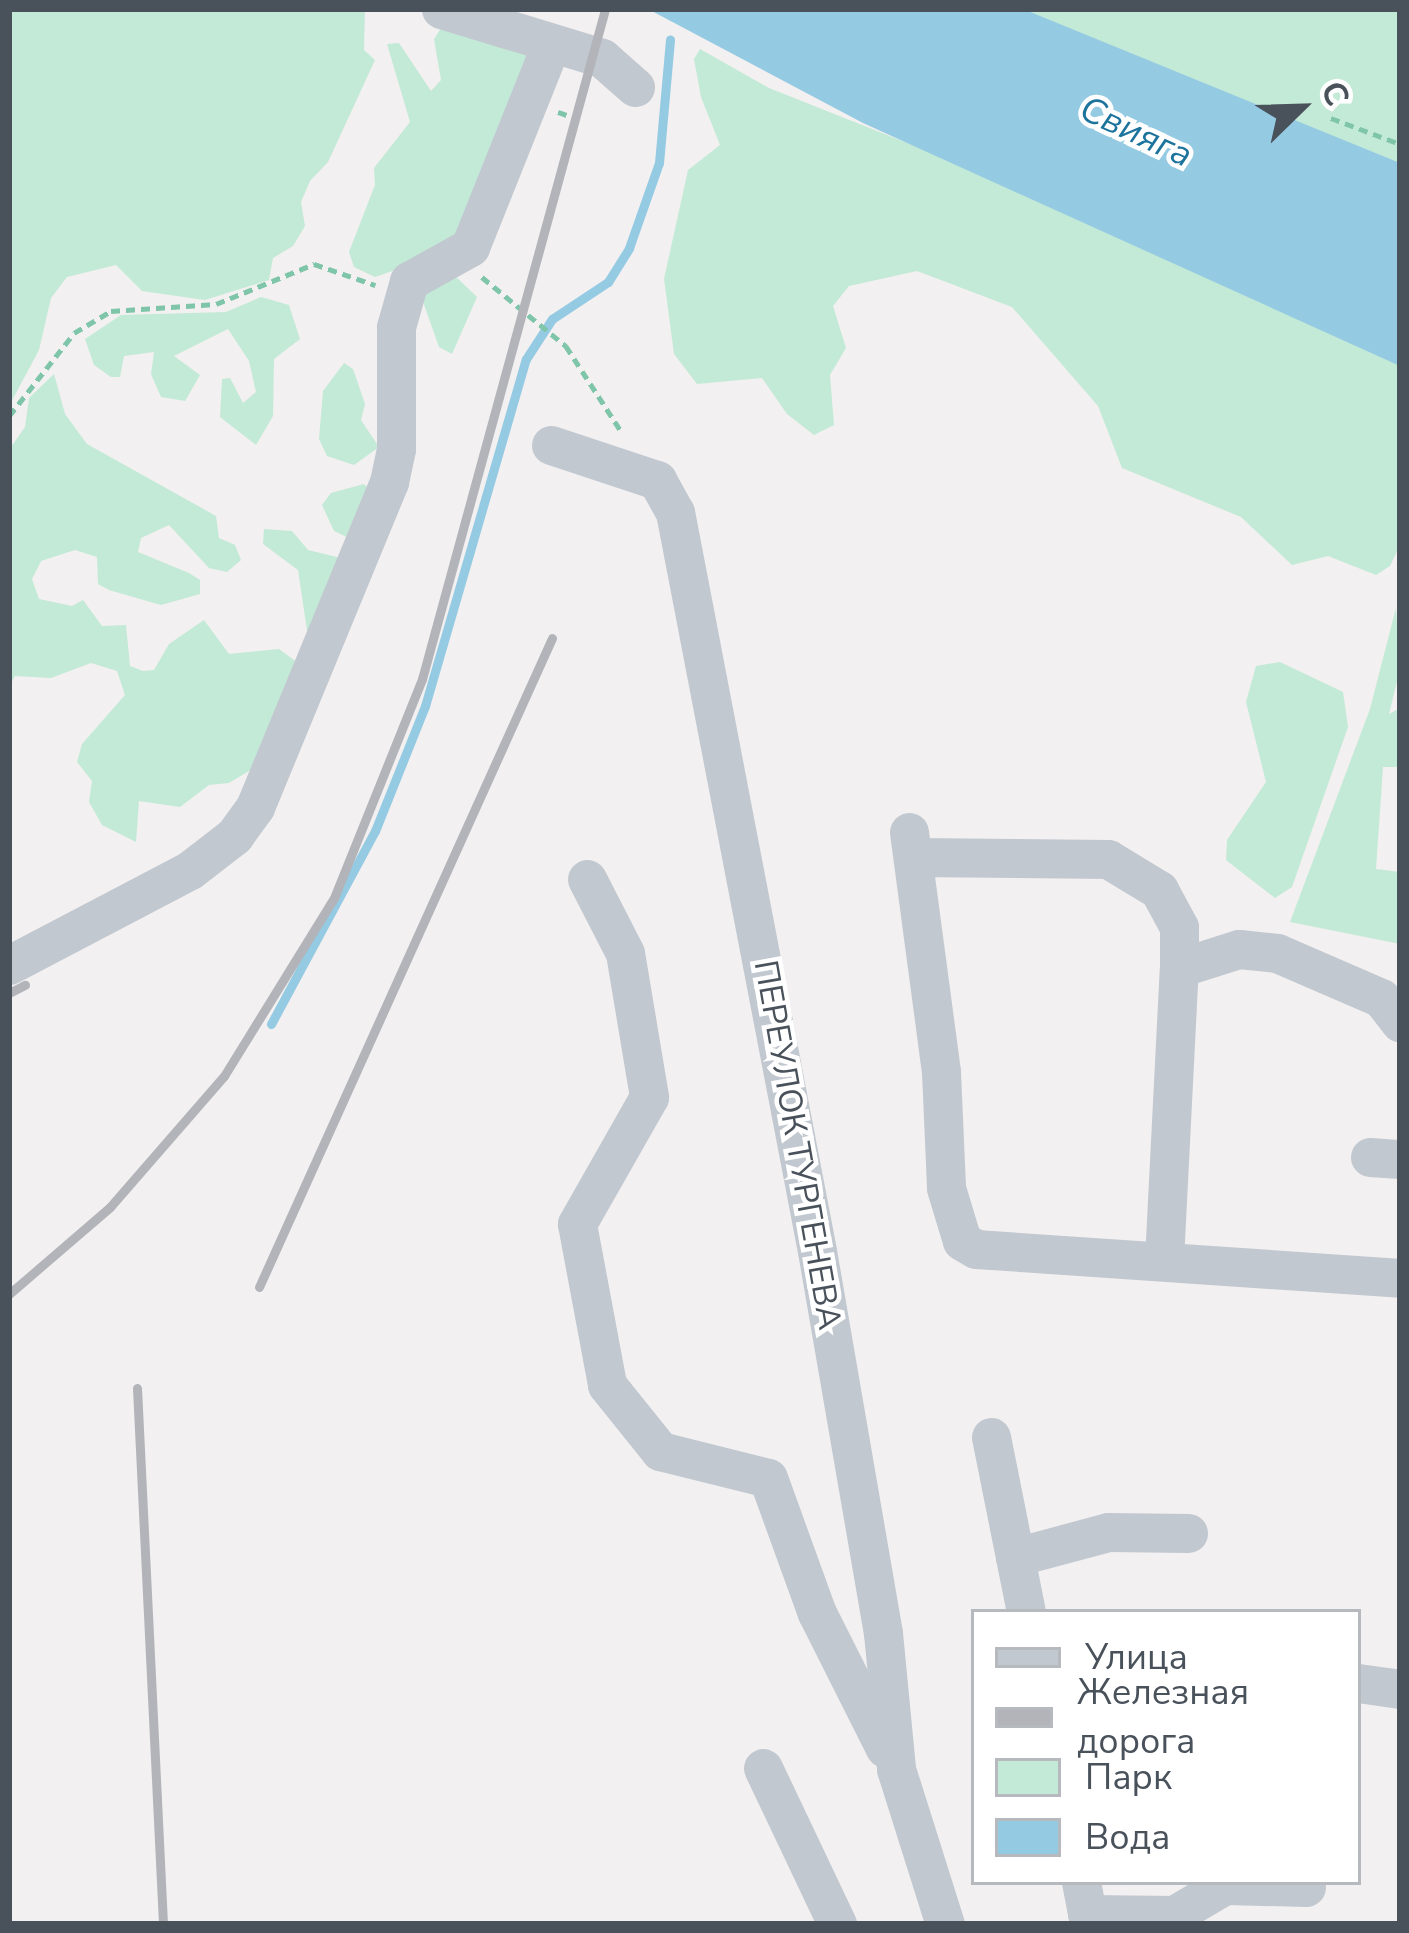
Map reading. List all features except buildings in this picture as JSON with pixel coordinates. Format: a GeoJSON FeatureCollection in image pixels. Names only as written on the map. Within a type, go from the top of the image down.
{"type":"FeatureCollection","features":[{"type":"Feature","properties":{"kind":"street"},"geometry":{"type":"LineString","coordinates":[[441,9],[550,47],[602,58],[634,87]]}},
{"type":"Feature","properties":{"kind":"street"},"geometry":{"type":"LineString","coordinates":[[9,965],[190,870],[234,836],[254,807],[388,482],[396,449],[397,327],[409,281],[461,257],[550,47]]}},
{"type":"Feature","properties":{"kind":"street"},"geometry":{"type":"LineString","coordinates":[[551,445],[640,472]]}},
{"type":"Feature","properties":{"kind":"street","name":"ПЕРЕУЛОК ТУРГЕНЕВА"},"geometry":{"type":"LineString","coordinates":[[640,472],[668,492],[675,512],[747,870],[883,1633],[896,1768],[945,1924]]}},
{"type":"Feature","properties":{"kind":"street"},"geometry":{"type":"LineString","coordinates":[[1164,1261],[1179,927],[1159,890],[1108,859],[911,844],[941,1072],[946,1187],[962,1240],[976,1249],[1400,1278]]}},
{"type":"Feature","properties":{"kind":"street"},"geometry":{"type":"LineString","coordinates":[[587,879],[625,953],[649,1097],[577,1224],[607,1385],[661,1451],[768,1478],[818,1612],[896,1768]]}},
{"type":"Feature","properties":{"kind":"street"},"geometry":{"type":"LineString","coordinates":[[1179,968],[1239,949],[1277,953],[1365,988],[1400,1022]]}},
{"type":"Feature","properties":{"kind":"street"},"geometry":{"type":"LineString","coordinates":[[991,1437],[1025,1609]]}},
{"type":"Feature","properties":{"kind":"street"},"geometry":{"type":"LineString","coordinates":[[1015,1557],[1108,1532],[1188,1533]]}},
{"type":"Feature","properties":{"kind":"street"},"geometry":{"type":"LineString","coordinates":[[1361,1683],[1400,1688]]}},
{"type":"Feature","properties":{"kind":"street"},"geometry":{"type":"LineString","coordinates":[[763,1768],[837,1924]]}},
{"type":"Feature","properties":{"kind":"street"},"geometry":{"type":"LineString","coordinates":[[1082,1885],[1088,1914],[1142,1919],[1174,1915],[1226,1885],[1306,1887]]}},
{"type":"Feature","properties":{"kind":"path"},"geometry":{"type":"LineString","coordinates":[[1331,118],[1400,144]]}},
{"type":"Feature","properties":{"kind":"path"},"geometry":{"type":"LineString","coordinates":[[461,257],[573,353],[640,472]]}},
{"type":"Feature","properties":{"kind":"path"},"geometry":{"type":"LineString","coordinates":[[9,416],[74,333],[111,311],[216,304],[314,265],[380,286],[409,281]]}},
{"type":"Feature","properties":{"kind":"green space"},"geometry":{"type":"Polygon","coordinates":[[[9,9],[365,9],[364,50],[375,60],[328,162],[310,181],[301,202],[305,226],[293,246],[273,258],[269,280],[205,300],[142,291],[116,265],[67,277],[51,298],[39,350],[9,406],[9,9]]]}},
{"type":"Feature","properties":{"kind":"green space"},"geometry":{"type":"Polygon","coordinates":[[[1023,9],[1400,9],[1400,165],[1033,15],[1023,9]]]}},
{"type":"Feature","properties":{"kind":"green space"},"geometry":{"type":"Polygon","coordinates":[[[443,25],[505,41],[537,62],[448,252],[375,277],[354,267],[349,252],[375,185],[374,168],[410,122],[387,44],[399,43],[431,91],[441,80],[434,39],[443,25]]]}},
{"type":"Feature","properties":{"kind":"green space"},"geometry":{"type":"Polygon","coordinates":[[[700,49],[769,88],[1385,333],[1400,351],[1400,545],[1390,566],[1376,575],[1328,556],[1292,565],[1241,517],[1122,468],[1098,406],[1012,307],[917,271],[849,286],[833,306],[846,348],[830,375],[834,425],[814,435],[787,414],[762,378],[697,384],[674,354],[664,279],[688,170],[720,145],[701,97],[694,59],[700,49]]]}},
{"type":"Feature","properties":{"kind":"green space"},"geometry":{"type":"Polygon","coordinates":[[[454,275],[477,297],[452,354],[439,347],[421,296],[454,275]]]}},
{"type":"Feature","properties":{"kind":"green space"},"geometry":{"type":"Polygon","coordinates":[[[261,297],[289,305],[300,339],[274,359],[273,416],[256,445],[220,417],[222,379],[230,378],[243,403],[256,392],[249,361],[228,329],[174,356],[200,375],[185,401],[161,397],[151,374],[154,352],[124,356],[120,377],[111,377],[94,365],[85,339],[121,315],[226,312],[261,297]]]}},
{"type":"Feature","properties":{"kind":"green space"},"geometry":{"type":"Polygon","coordinates":[[[344,363],[353,369],[365,404],[361,420],[379,447],[354,465],[327,456],[319,439],[323,391],[344,363]]]}},
{"type":"Feature","properties":{"kind":"green space"},"geometry":{"type":"Polygon","coordinates":[[[54,374],[65,414],[87,444],[216,516],[219,538],[235,545],[241,560],[227,572],[209,568],[169,525],[141,538],[138,552],[200,580],[200,594],[161,605],[109,590],[98,584],[97,557],[75,550],[41,561],[32,579],[39,599],[72,606],[83,600],[102,626],[126,625],[130,666],[143,671],[154,670],[169,644],[204,620],[229,654],[279,649],[298,663],[254,768],[229,783],[209,785],[180,807],[139,801],[136,842],[102,825],[89,802],[92,781],[77,762],[82,744],[125,695],[117,671],[91,663],[51,678],[15,676],[9,687],[9,450],[25,427],[29,398],[54,374]]]}},
{"type":"Feature","properties":{"kind":"green space"},"geometry":{"type":"Polygon","coordinates":[[[364,484],[372,491],[351,539],[334,531],[322,505],[331,493],[364,484]]]}},
{"type":"Feature","properties":{"kind":"green space"},"geometry":{"type":"Polygon","coordinates":[[[264,529],[292,531],[308,550],[341,558],[308,637],[298,570],[263,544],[264,529]]]}},
{"type":"Feature","properties":{"kind":"green space"},"geometry":{"type":"Polygon","coordinates":[[[1396,608],[1400,669],[1389,714],[1400,708],[1400,767],[1383,767],[1376,869],[1400,872],[1400,944],[1290,922],[1370,709],[1396,608]]]}},
{"type":"Feature","properties":{"kind":"green space"},"geometry":{"type":"Polygon","coordinates":[[[1280,662],[1343,692],[1348,727],[1292,887],[1275,898],[1226,860],[1227,840],[1266,782],[1246,702],[1256,666],[1280,662]]]}},
{"type":"Feature","properties":{"kind":"water","name":"Свияга"},"geometry":{"type":"Polygon","coordinates":[[[648,9],[1023,9],[1400,163],[1400,366],[863,123],[648,9]]]}},
{"type":"Feature","properties":{"kind":"waterway"},"geometry":{"type":"LineString","coordinates":[[271,1024],[375,831],[425,706],[526,359],[552,319],[608,282],[629,248],[659,163],[670,39]]}},
{"type":"Feature","properties":{"kind":"railway"},"geometry":{"type":"LineString","coordinates":[[9,1294],[110,1207],[224,1076],[334,898],[422,679],[605,9]]}},
{"type":"Feature","properties":{"kind":"railway"},"geometry":{"type":"LineString","coordinates":[[259,1287],[552,638]]}},
{"type":"Feature","properties":{"kind":"railway"},"geometry":{"type":"LineString","coordinates":[[9,993],[25,985]]}},
{"type":"Feature","properties":{"kind":"railway"},"geometry":{"type":"LineString","coordinates":[[137,1388],[163,1924]]}}]}
